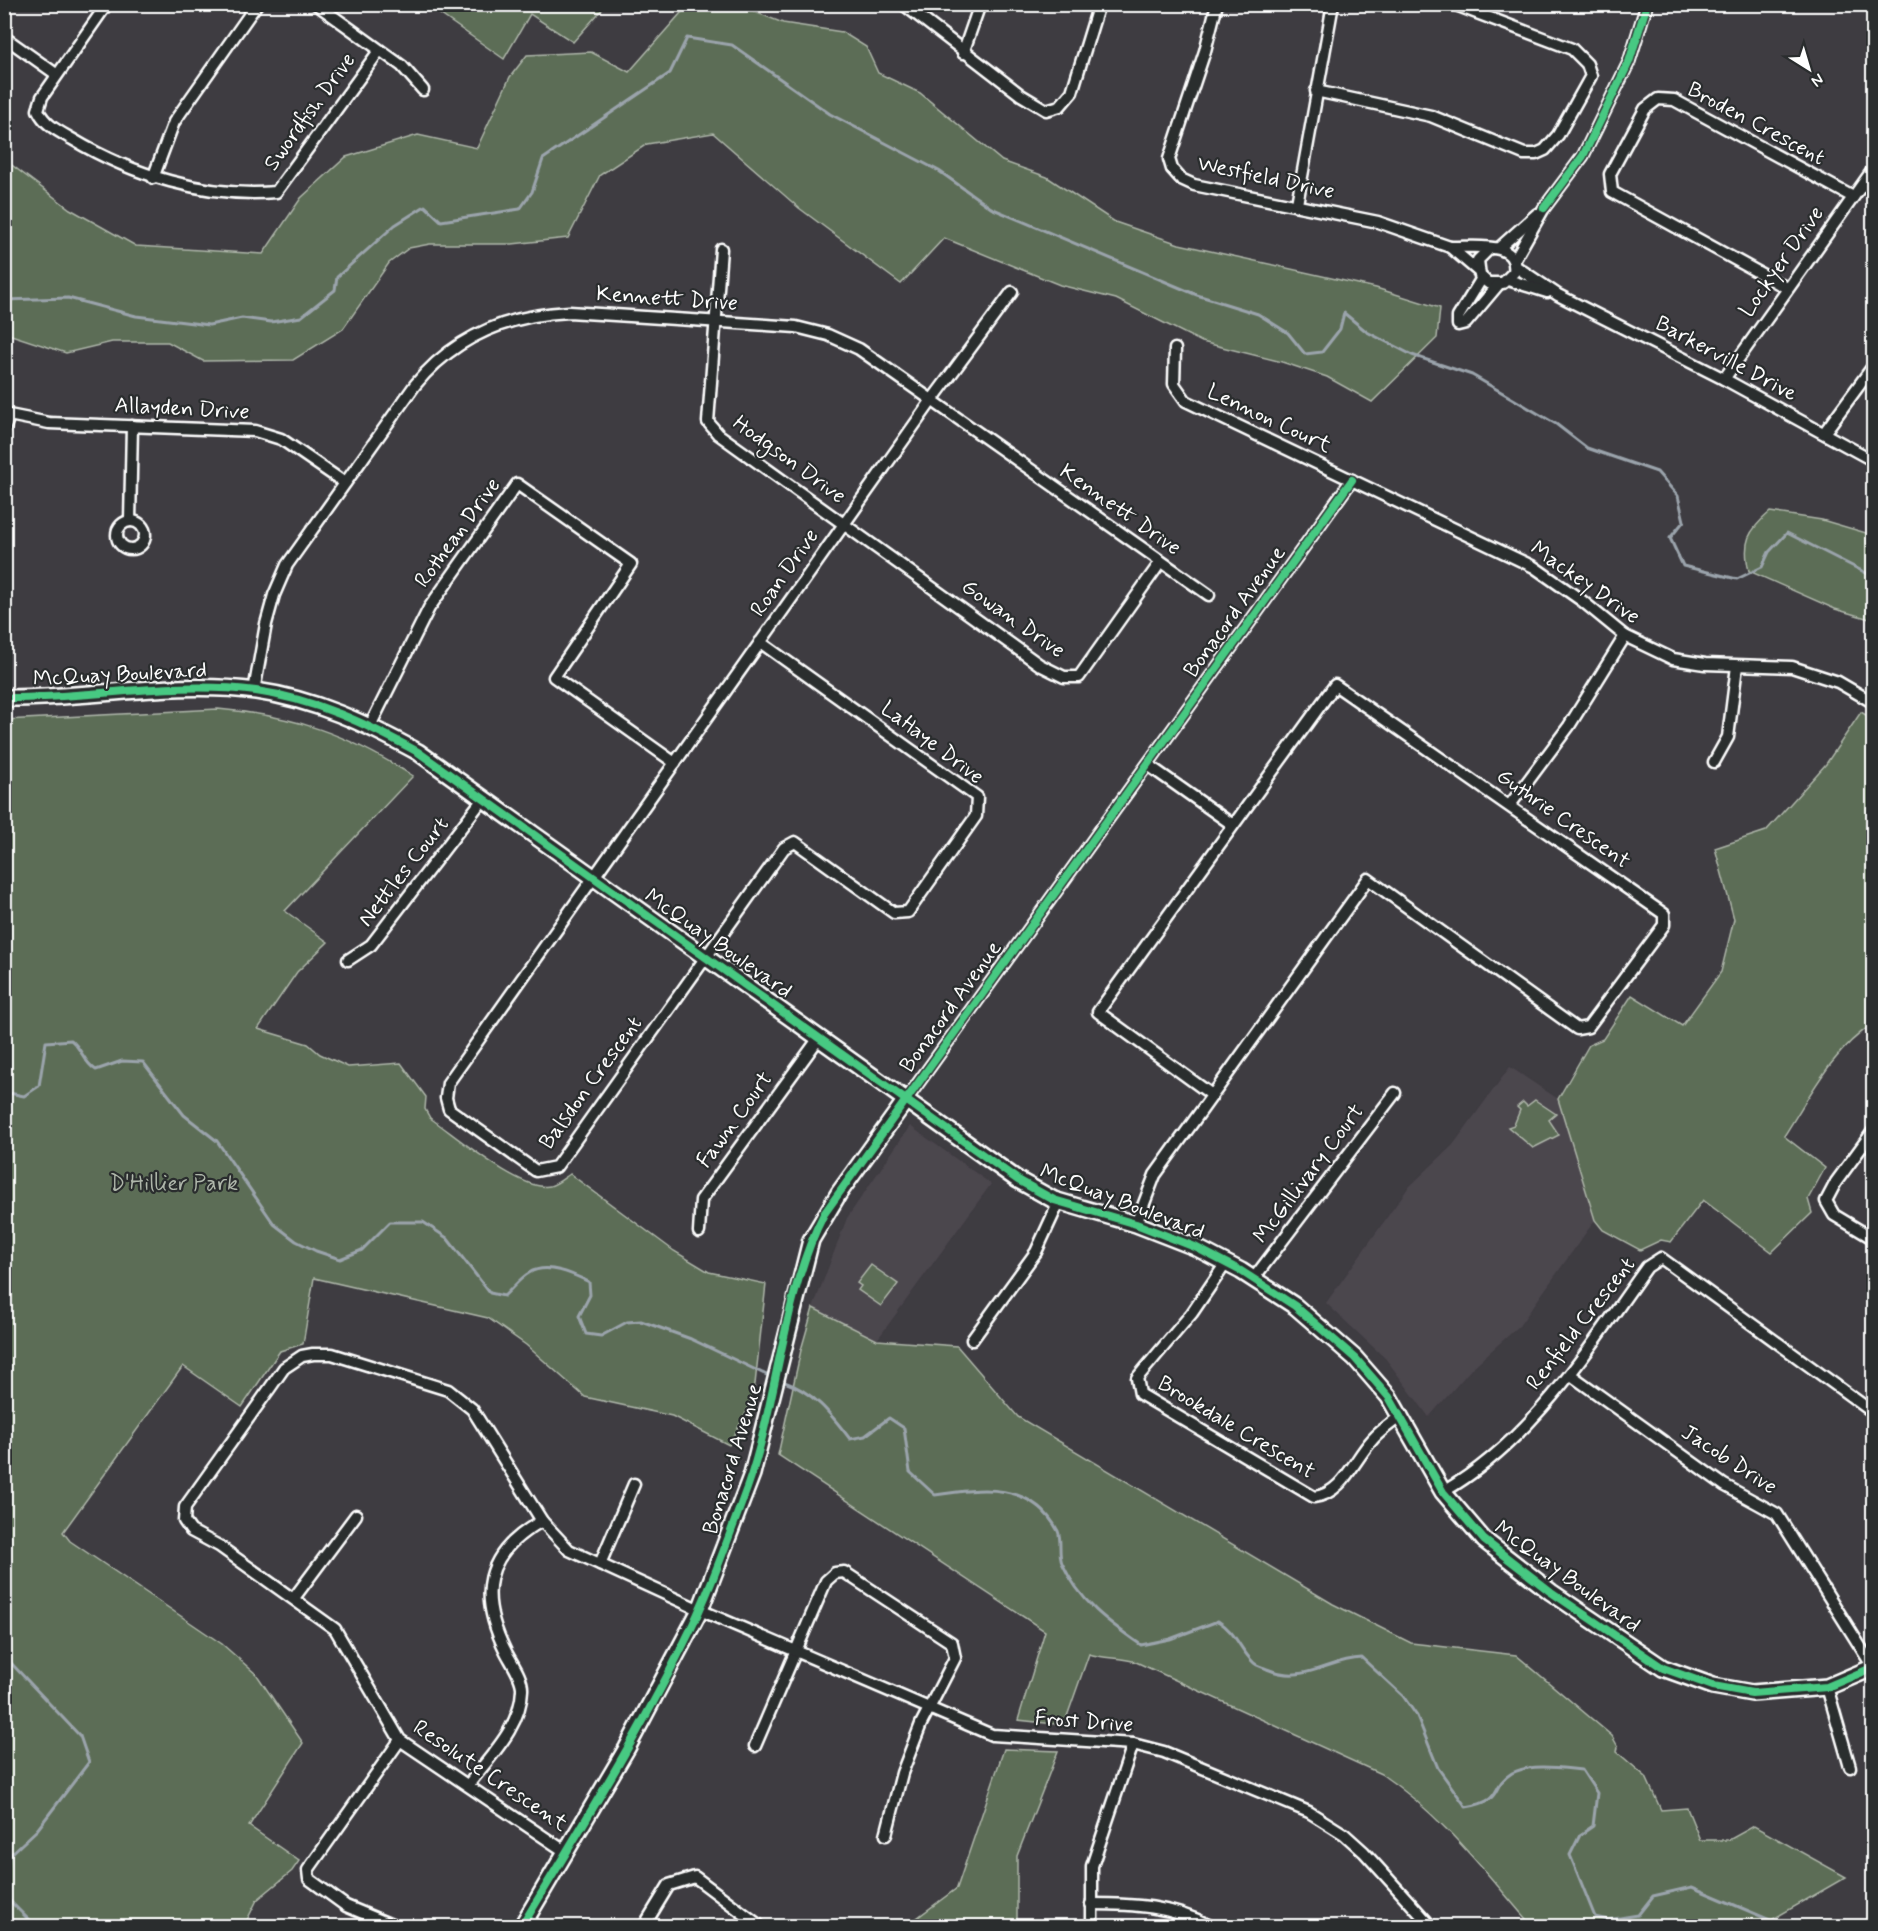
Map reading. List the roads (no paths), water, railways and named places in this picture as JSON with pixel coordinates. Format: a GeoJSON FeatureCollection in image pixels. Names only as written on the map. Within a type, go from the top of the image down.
{"type":"FeatureCollection","features":[{"type":"Feature","properties":{"kind":"street"},"geometry":{"type":"LineString","coordinates":[[4,37],[56,74],[107,4]]}},
{"type":"Feature","properties":{"kind":"street"},"geometry":{"type":"LineString","coordinates":[[153,177],[174,122],[257,4]]}},
{"type":"Feature","properties":{"kind":"street"},"geometry":{"type":"LineString","coordinates":[[316,4],[402,66],[423,90]]}},
{"type":"Feature","properties":{"kind":"street"},"geometry":{"type":"LineString","coordinates":[[903,4],[963,52],[1046,110],[1060,106],[1072,92],[1099,4]]}},
{"type":"Feature","properties":{"kind":"street"},"geometry":{"type":"LineString","coordinates":[[963,52],[980,4]]}},
{"type":"Feature","properties":{"kind":"street","name":"Westfield Drive"},"geometry":{"type":"LineString","coordinates":[[1217,4],[1205,51],[1169,159],[1172,169],[1181,179],[1194,186],[1297,204],[1378,222],[1450,247],[1480,275]]}},
{"type":"Feature","properties":{"kind":"street"},"geometry":{"type":"LineString","coordinates":[[1297,204],[1333,4]]}},
{"type":"Feature","properties":{"kind":"street"},"geometry":{"type":"LineString","coordinates":[[1316,92],[1431,116],[1524,154],[1545,150],[1558,135],[1591,76],[1587,64],[1579,53],[1572,49],[1453,4]]}},
{"type":"Feature","properties":{"kind":"street"},"geometry":{"type":"LineString","coordinates":[[1544,208],[1494,248],[1480,255],[1480,275],[1458,317],[1458,325],[1466,323],[1503,282],[1544,208],[1583,156],[1629,62],[1647,4]]}},
{"type":"Feature","properties":{"kind":"street","name":"Swordfish Drive"},"geometry":{"type":"LineString","coordinates":[[56,74],[38,110],[44,120],[96,154],[153,177],[245,195],[276,192],[379,51]]}},
{"type":"Feature","properties":{"kind":"street","name":"Broden Crescent"},"geometry":{"type":"LineString","coordinates":[[1786,288],[1612,192],[1610,174],[1645,109],[1658,99],[1674,100],[1853,197]]}},
{"type":"Feature","properties":{"kind":"street","name":"Lockyer Drive"},"geometry":{"type":"LineString","coordinates":[[1724,379],[1786,288],[1874,168]]}},
{"type":"Feature","properties":{"kind":"street"},"geometry":{"type":"LineString","coordinates":[[1450,247],[1494,248],[1509,252],[1514,264]]}},
{"type":"Feature","properties":{"kind":"street"},"geometry":{"type":"LineString","coordinates":[[714,321],[721,249]]}},
{"type":"Feature","properties":{"kind":"street","name":"Barkerville Drive"},"geometry":{"type":"LineString","coordinates":[[1514,264],[1558,295],[1724,379],[1874,460]]}},
{"type":"Feature","properties":{"kind":"street"},"geometry":{"type":"LineString","coordinates":[[1480,275],[1488,283],[1503,282]]}},
{"type":"Feature","properties":{"kind":"street","name":"Barkerville Drive"},"geometry":{"type":"LineString","coordinates":[[1503,282],[1558,295]]}},
{"type":"Feature","properties":{"kind":"street","name":"Roan Drive"},"geometry":{"type":"LineString","coordinates":[[593,878],[932,400],[1012,292]]}},
{"type":"Feature","properties":{"kind":"street","name":"Kennett Drive"},"geometry":{"type":"LineString","coordinates":[[254,691],[266,624],[287,565],[431,365],[465,340],[486,329],[540,313],[569,312],[795,327],[828,335],[859,349],[1209,596]]}},
{"type":"Feature","properties":{"kind":"street","name":"Hodgson Drive"},"geometry":{"type":"LineString","coordinates":[[714,321],[708,422],[718,435],[844,524]]}},
{"type":"Feature","properties":{"kind":"street","name":"Lennon Court"},"geometry":{"type":"LineString","coordinates":[[1175,349],[1174,384],[1186,401],[1352,480]]}},
{"type":"Feature","properties":{"kind":"street"},"geometry":{"type":"LineString","coordinates":[[1824,433],[1874,365]]}},
{"type":"Feature","properties":{"kind":"street"},"geometry":{"type":"LineString","coordinates":[[4,430],[7,415]]}},
{"type":"Feature","properties":{"kind":"street","name":"Allayden Drive"},"geometry":{"type":"LineString","coordinates":[[7,415],[49,423],[255,431],[281,439],[345,483]]}},
{"type":"Feature","properties":{"kind":"street"},"geometry":{"type":"LineString","coordinates":[[130,521],[132,426]]}},
{"type":"Feature","properties":{"kind":"street","name":"Mackey Drive"},"geometry":{"type":"LineString","coordinates":[[1352,480],[1534,567],[1581,600],[1625,636],[1673,659],[1737,666],[1792,667],[1820,674],[1856,691],[1874,703]]}},
{"type":"Feature","properties":{"kind":"street","name":"Bonacord Avenue"},"geometry":{"type":"LineString","coordinates":[[522,1926],[627,1749],[700,1610],[752,1474],[811,1240],[838,1193],[1352,480]]}},
{"type":"Feature","properties":{"kind":"street","name":"Rothean Drive"},"geometry":{"type":"LineString","coordinates":[[370,726],[429,608],[517,484],[631,564],[554,677],[675,763]]}},
{"type":"Feature","properties":{"kind":"street","name":"Gowan Drive"},"geometry":{"type":"LineString","coordinates":[[844,524],[1040,665],[1064,677],[1078,676],[1160,563]]}},
{"type":"Feature","properties":{"kind":"street"},"geometry":{"type":"LineString","coordinates":[[1510,805],[1569,726],[1625,636]]}},
{"type":"Feature","properties":{"kind":"street","name":"LaHaye Drive"},"geometry":{"type":"LineString","coordinates":[[705,957],[783,848],[795,842],[894,913],[908,912],[976,816],[977,797],[760,642]]}},
{"type":"Feature","properties":{"kind":"street"},"geometry":{"type":"LineString","coordinates":[[1714,762],[1728,737],[1737,666]]}},
{"type":"Feature","properties":{"kind":"street","name":"Guthrie Crescent"},"geometry":{"type":"LineString","coordinates":[[1136,1224],[1155,1175],[1368,879],[1578,1029],[1588,1027],[1664,925],[1664,914],[1335,685],[1098,1012],[1212,1095]]}},
{"type":"Feature","properties":{"kind":"street","name":"McQuay Boulevard"},"geometry":{"type":"LineString","coordinates":[[4,698],[199,688],[254,691],[311,704],[370,726],[418,752],[1018,1180],[1059,1202],[1136,1224],[1226,1263],[1254,1278],[1295,1306],[1332,1336],[1375,1379],[1402,1415],[1443,1492],[1484,1540],[1506,1559],[1663,1668],[1713,1686],[1752,1693],[1827,1687],[1873,1667]]}},
{"type":"Feature","properties":{"kind":"street"},"geometry":{"type":"LineString","coordinates":[[1148,765],[1233,825]]}},
{"type":"Feature","properties":{"kind":"street","name":"Nettles Court"},"geometry":{"type":"LineString","coordinates":[[348,960],[371,945],[483,799]]}},
{"type":"Feature","properties":{"kind":"street","name":"Balsdon Crescent"},"geometry":{"type":"LineString","coordinates":[[593,878],[448,1083],[446,1098],[449,1109],[507,1150],[536,1170],[556,1167],[705,957]]}},
{"type":"Feature","properties":{"kind":"street","name":"Fawn Court"},"geometry":{"type":"LineString","coordinates":[[699,1232],[701,1200],[819,1038]]}},
{"type":"Feature","properties":{"kind":"street","name":"McGillivary Court"},"geometry":{"type":"LineString","coordinates":[[1254,1278],[1395,1093]]}},
{"type":"Feature","properties":{"kind":"street"},"geometry":{"type":"LineString","coordinates":[[1874,1130],[1836,1182],[1826,1201],[1834,1215],[1874,1239]]}},
{"type":"Feature","properties":{"kind":"street"},"geometry":{"type":"LineString","coordinates":[[972,1340],[1036,1252],[1059,1202]]}},
{"type":"Feature","properties":{"kind":"street","name":"Renfield Crescent"},"geometry":{"type":"LineString","coordinates":[[1443,1492],[1485,1466],[1571,1375],[1647,1267],[1661,1258],[1874,1413]]}},
{"type":"Feature","properties":{"kind":"street","name":"Brookdale Crescent"},"geometry":{"type":"LineString","coordinates":[[1226,1263],[1192,1313],[1137,1378],[1140,1394],[1314,1497],[1325,1496],[1336,1488],[1372,1440],[1402,1415]]}},
{"type":"Feature","properties":{"kind":"street","name":"Resolute Crescent"},"geometry":{"type":"LineString","coordinates":[[566,1852],[469,1784],[400,1740],[335,1629],[219,1546],[191,1531],[184,1521],[185,1507],[284,1368],[302,1356],[332,1354],[448,1390],[472,1409],[542,1521],[569,1550],[700,1610]]}},
{"type":"Feature","properties":{"kind":"street","name":"Jacob Drive"},"geometry":{"type":"LineString","coordinates":[[1571,1375],[1724,1485],[1777,1514],[1873,1667]]}},
{"type":"Feature","properties":{"kind":"street"},"geometry":{"type":"LineString","coordinates":[[600,1564],[634,1484]]}},
{"type":"Feature","properties":{"kind":"street"},"geometry":{"type":"LineString","coordinates":[[294,1598],[356,1515]]}},
{"type":"Feature","properties":{"kind":"street"},"geometry":{"type":"LineString","coordinates":[[469,1784],[510,1729],[521,1706],[523,1686],[493,1626],[489,1604],[492,1572],[505,1550],[529,1528],[542,1521]]}},
{"type":"Feature","properties":{"kind":"street"},"geometry":{"type":"LineString","coordinates":[[755,1746],[826,1581],[835,1573],[844,1572],[952,1643],[955,1658],[927,1709],[902,1773],[886,1835]]}},
{"type":"Feature","properties":{"kind":"street","name":"Frost Drive"},"geometry":{"type":"LineString","coordinates":[[700,1610],[992,1735],[1133,1744],[1164,1752],[1309,1812],[1344,1834],[1364,1852],[1431,1926]]}},
{"type":"Feature","properties":{"kind":"street"},"geometry":{"type":"LineString","coordinates":[[1827,1687],[1850,1767]]}},
{"type":"Feature","properties":{"kind":"street"},"geometry":{"type":"LineString","coordinates":[[394,1926],[346,1906],[309,1879],[308,1870],[400,1740]]}},
{"type":"Feature","properties":{"kind":"street"},"geometry":{"type":"LineString","coordinates":[[1092,1926],[1092,1866],[1133,1744]]}},
{"type":"Feature","properties":{"kind":"street"},"geometry":{"type":"LineString","coordinates":[[644,1926],[669,1885],[695,1877],[760,1926]]}},
{"type":"Feature","properties":{"kind":"street"},"geometry":{"type":"LineString","coordinates":[[1091,1905],[1173,1910],[1210,1926]]}},
{"type":"Feature","properties":{"kind":"waterway"},"geometry":{"type":"LineString","coordinates":[[4,300],[68,298],[136,316],[209,325],[242,318],[271,322],[301,317],[335,290],[337,277],[395,225],[425,206],[441,221],[520,209],[532,192],[543,159],[670,73],[687,38],[732,45],[830,114],[939,171],[991,208],[1197,295],[1258,314],[1288,333],[1305,354],[1322,352],[1340,329],[1344,313],[1367,332],[1412,355],[1472,375],[1556,424],[1587,448],[1657,472],[1678,496],[1684,521],[1670,538],[1683,566],[1737,579],[1762,567],[1769,552],[1787,533],[1874,577]]}},
{"type":"Feature","properties":{"kind":"waterway"},"geometry":{"type":"LineString","coordinates":[[4,1092],[24,1096],[39,1086],[46,1042],[71,1040],[96,1070],[122,1061],[143,1062],[184,1115],[217,1141],[274,1224],[296,1241],[340,1259],[362,1250],[390,1222],[423,1222],[447,1238],[490,1293],[504,1296],[522,1278],[536,1270],[552,1269],[568,1273],[589,1282],[590,1295],[579,1316],[586,1334],[601,1336],[627,1322],[641,1321],[691,1339],[773,1378]]}},
{"type":"Feature","properties":{"kind":"waterway"},"geometry":{"type":"LineString","coordinates":[[782,1381],[812,1397],[828,1412],[850,1439],[865,1436],[889,1418],[904,1428],[910,1472],[935,1495],[987,1490],[1020,1496],[1034,1503],[1047,1515],[1058,1531],[1062,1563],[1077,1589],[1106,1619],[1141,1645],[1170,1639],[1218,1621],[1230,1631],[1254,1663],[1281,1673],[1305,1673],[1349,1659],[1362,1658],[1403,1696],[1417,1716],[1438,1768],[1466,1807],[1487,1801],[1505,1778],[1520,1770],[1547,1767],[1582,1770],[1597,1793],[1593,1826],[1580,1835],[1570,1855],[1595,1917],[1608,1920],[1638,1915],[1653,1896],[1692,1887],[1784,1926]]}},
{"type":"Feature","properties":{"kind":"waterway"},"geometry":{"type":"LineString","coordinates":[[4,1660],[11,1663],[80,1736],[89,1762],[37,1830],[9,1856],[4,1893]]}},
{"type":"Feature","properties":{"kind":"waterway"},"geometry":{"type":"LineString","coordinates":[[4,1895],[30,1921],[46,1926]]}},
{"type":"Feature","properties":{"kind":"railway"},"geometry":{"type":"LineString","coordinates":[[1868,1926],[1874,1924]]}},
{"type":"Feature","properties":{"kind":"park label","name":"D'Hillier Park"},"geometry":{"type":"Point","coordinates":[174,1184]}}]}
